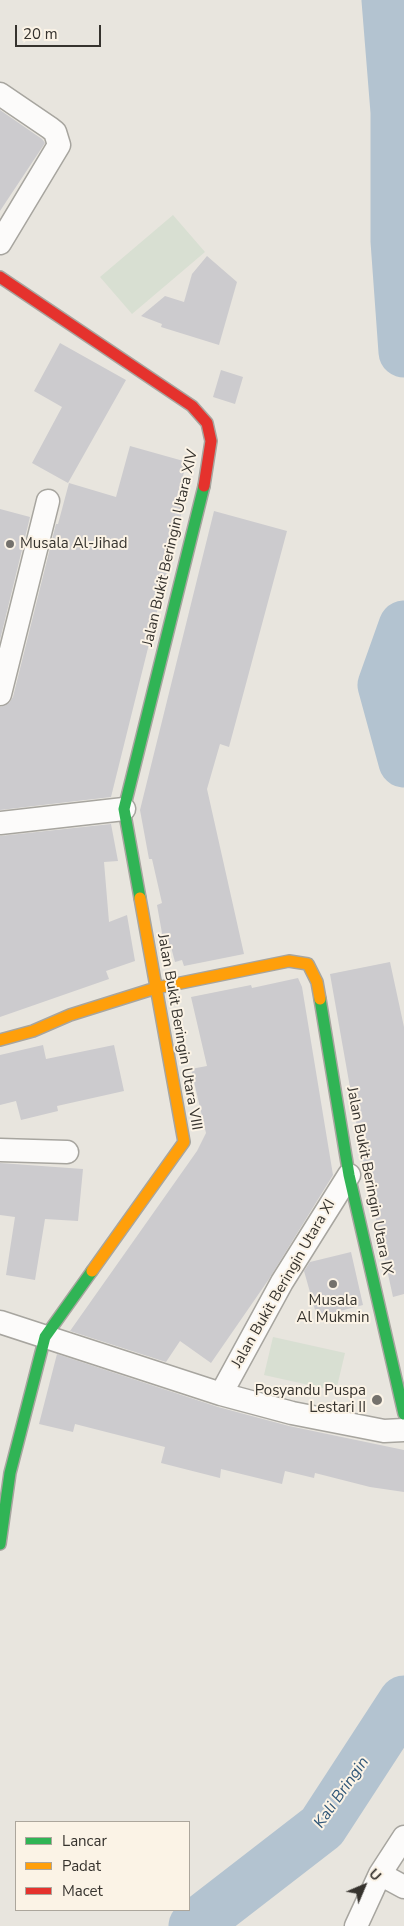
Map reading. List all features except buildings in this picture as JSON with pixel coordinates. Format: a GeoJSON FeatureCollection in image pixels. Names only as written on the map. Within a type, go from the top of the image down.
{"type":"FeatureCollection","features":[{"type":"Feature","properties":{"kind":"street"},"geometry":{"type":"LineString","coordinates":[[0,94],[55,132],[59,145],[0,243]]}},
{"type":"Feature","properties":{"kind":"street","name":"Jalan Bukit Beringin Utara XIV"},"geometry":{"type":"LineString","coordinates":[[0,277],[176,393],[192,406],[207,423],[211,441],[206,474],[124,809]]}},
{"type":"Feature","properties":{"kind":"street"},"geometry":{"type":"LineString","coordinates":[[0,694],[48,501]]}},
{"type":"Feature","properties":{"kind":"street"},"geometry":{"type":"LineString","coordinates":[[0,824],[124,809]]}},
{"type":"Feature","properties":{"kind":"street","name":"Jalan Bukit Beringin Utara VIII"},"geometry":{"type":"LineString","coordinates":[[45,1337],[184,1142],[124,809]]}},
{"type":"Feature","properties":{"kind":"street","name":"Jalan Bukit Beringin Utara IX"},"geometry":{"type":"LineString","coordinates":[[156,988],[289,961],[308,964],[317,982],[349,1175],[404,1414]]}},
{"type":"Feature","properties":{"kind":"street"},"geometry":{"type":"LineString","coordinates":[[0,1040],[33,1031],[70,1015],[156,988]]}},
{"type":"Feature","properties":{"kind":"street"},"geometry":{"type":"LineString","coordinates":[[0,1150],[67,1152]]}},
{"type":"Feature","properties":{"kind":"street","name":"Jalan Bukit Beringin Utara XI"},"geometry":{"type":"LineString","coordinates":[[221,1394],[282,1282],[349,1175]]}},
{"type":"Feature","properties":{"kind":"street"},"geometry":{"type":"LineString","coordinates":[[0,1322],[221,1394],[301,1415],[384,1431],[404,1430]]}},
{"type":"Feature","properties":{"kind":"street"},"geometry":{"type":"LineString","coordinates":[[0,1544],[5,1473],[45,1337]]}},
{"type":"Feature","properties":{"kind":"street"},"geometry":{"type":"LineString","coordinates":[[356,1926],[380,1874],[404,1837]]}},
{"type":"Feature","properties":{"kind":"street"},"geometry":{"type":"LineString","coordinates":[[380,1874],[404,1887]]}},
{"type":"Feature","properties":{"kind":"shaded area"},"geometry":{"type":"Polygon","coordinates":[[[173,215],[205,252],[132,314],[100,277],[173,215]]]}},
{"type":"Feature","properties":{"kind":"shaded area"},"geometry":{"type":"Polygon","coordinates":[[[273,1337],[345,1353],[336,1391],[264,1375],[273,1337]]]}},
{"type":"Feature","properties":{"kind":"waterway","name":"Kali Bringin"},"geometry":{"type":"LineString","coordinates":[[387,0],[396,112],[396,241],[404,352]]}},
{"type":"Feature","properties":{"kind":"waterway","name":"Kali Bringin"},"geometry":{"type":"LineString","coordinates":[[404,626],[383,685],[404,762]]}},
{"type":"Feature","properties":{"kind":"waterway","name":"Kali Bringin"},"geometry":{"type":"LineString","coordinates":[[194,1926],[322,1827],[404,1701]]}},
{"type":"Feature","properties":{"kind":"traffic: fast"},"geometry":{"type":"LineString","coordinates":[[140,898],[124,809],[204,486]]}},
{"type":"Feature","properties":{"kind":"traffic: fast"},"geometry":{"type":"LineString","coordinates":[[320,999],[349,1175],[404,1414]]}},
{"type":"Feature","properties":{"kind":"traffic: fast"},"geometry":{"type":"LineString","coordinates":[[0,1544],[10,1473],[45,1337],[92,1271]]}},
{"type":"Feature","properties":{"kind":"traffic: slow"},"geometry":{"type":"LineString","coordinates":[[92,1271],[184,1142],[140,898]]}},
{"type":"Feature","properties":{"kind":"traffic: slow"},"geometry":{"type":"LineString","coordinates":[[0,1040],[33,1031],[70,1015],[156,988],[289,961],[308,964],[317,982],[320,999]]}},
{"type":"Feature","properties":{"kind":"traffic: jam"},"geometry":{"type":"LineString","coordinates":[[0,277],[192,406],[207,423],[211,441],[204,486]]}},
{"type":"Feature","properties":{"kind":"place","name":"Musala Al-Jihad"},"geometry":{"type":"Point","coordinates":[10,544]}},
{"type":"Feature","properties":{"kind":"place","name":"Musala Al Mukmin"},"geometry":{"type":"Point","coordinates":[333,1284]}},
{"type":"Feature","properties":{"kind":"place","name":"Posyandu Puspa Lestari II"},"geometry":{"type":"Point","coordinates":[377,1400]}}]}
